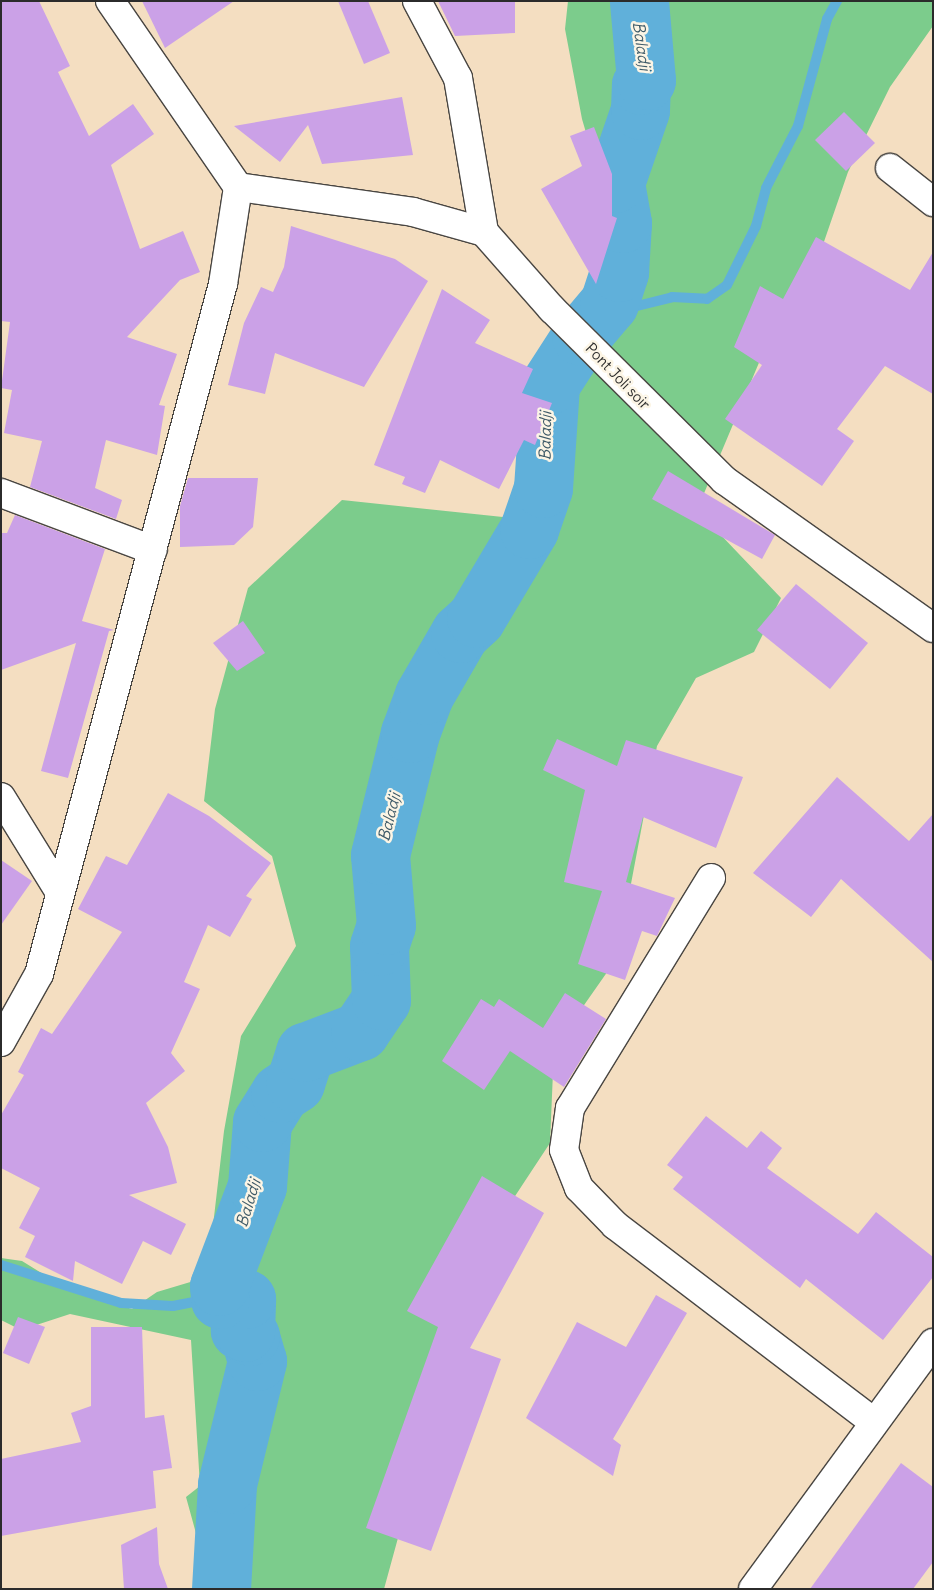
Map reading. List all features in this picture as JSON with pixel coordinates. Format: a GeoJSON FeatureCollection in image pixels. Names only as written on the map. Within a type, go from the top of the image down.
{"type":"FeatureCollection","features":[{"type":"Feature","properties":{"kind":"street"},"geometry":{"type":"LineString","coordinates":[[1,1042],[38,974],[223,284],[238,187],[110,1]]}},
{"type":"Feature","properties":{"kind":"street"},"geometry":{"type":"LineString","coordinates":[[238,187],[413,212],[484,232],[458,78],[417,1]]}},
{"type":"Feature","properties":{"kind":"street"},"geometry":{"type":"LineString","coordinates":[[890,168],[933,202]]}},
{"type":"Feature","properties":{"kind":"street","name":"Pont Joli soir"},"geometry":{"type":"LineString","coordinates":[[484,232],[552,308],[684,444],[724,480],[931,623]]}},
{"type":"Feature","properties":{"kind":"street"},"geometry":{"type":"LineString","coordinates":[[1,493],[153,550]]}},
{"type":"Feature","properties":{"kind":"street"},"geometry":{"type":"LineString","coordinates":[[1,798],[59,891]]}},
{"type":"Feature","properties":{"kind":"street"},"geometry":{"type":"LineString","coordinates":[[711,878],[570,1108],[564,1150],[579,1188],[615,1225],[874,1422]]}},
{"type":"Feature","properties":{"kind":"street"},"geometry":{"type":"LineString","coordinates":[[753,1589],[874,1422],[925,1370],[933,1342]]}},
{"type":"Feature","properties":{"kind":"green space","name":"Baladji"},"geometry":{"type":"Polygon","coordinates":[[[568,1],[933,1],[933,26],[890,87],[848,172],[817,262],[782,308],[697,510],[781,598],[754,652],[696,678],[657,746],[617,958],[554,1048],[550,1143],[475,1257],[384,1589],[204,1589],[205,1566],[186,1497],[200,1486],[191,1340],[70,1314],[21,1330],[1,1320],[1,1258],[22,1261],[69,1290],[132,1309],[157,1292],[207,1277],[224,1131],[241,1036],[296,946],[272,856],[204,801],[215,709],[248,588],[342,500],[530,520],[549,488],[570,415],[618,304],[607,204],[582,119],[565,29],[568,1]]]}},
{"type":"Feature","properties":{"kind":"building"},"geometry":{"type":"Polygon","coordinates":[[[1,1],[39,1],[70,66],[58,72],[89,136],[133,104],[154,134],[111,165],[140,249],[183,231],[200,272],[180,280],[127,337],[177,354],[159,405],[165,406],[157,455],[106,440],[95,488],[122,500],[116,519],[30,487],[42,441],[4,433],[12,390],[1,388],[10,322],[1,321],[1,1]]]}},
{"type":"Feature","properties":{"kind":"building"},"geometry":{"type":"Polygon","coordinates":[[[142,1],[234,1],[165,48],[142,1]]]}},
{"type":"Feature","properties":{"kind":"building"},"geometry":{"type":"Polygon","coordinates":[[[338,1],[368,1],[390,53],[364,64],[338,1]]]}},
{"type":"Feature","properties":{"kind":"building"},"geometry":{"type":"Polygon","coordinates":[[[438,1],[515,1],[515,33],[455,36],[438,1]]]}},
{"type":"Feature","properties":{"kind":"building"},"geometry":{"type":"Polygon","coordinates":[[[402,97],[413,155],[322,164],[308,125],[280,162],[234,126],[402,97]]]}},
{"type":"Feature","properties":{"kind":"building"},"geometry":{"type":"Polygon","coordinates":[[[844,112],[875,143],[846,171],[815,140],[844,112]]]}},
{"type":"Feature","properties":{"kind":"building"},"geometry":{"type":"Polygon","coordinates":[[[594,127],[612,174],[612,216],[617,218],[596,284],[541,189],[582,166],[570,136],[594,127]]]}},
{"type":"Feature","properties":{"kind":"building"},"geometry":{"type":"Polygon","coordinates":[[[291,226],[395,259],[428,281],[364,387],[275,353],[265,394],[228,385],[244,323],[261,287],[273,292],[284,267],[291,226]]]}},
{"type":"Feature","properties":{"kind":"building"},"geometry":{"type":"Polygon","coordinates":[[[816,237],[910,290],[933,252],[933,394],[885,366],[837,429],[854,441],[822,486],[725,419],[762,365],[734,347],[760,286],[783,299],[816,237]]]}},
{"type":"Feature","properties":{"kind":"building"},"geometry":{"type":"Polygon","coordinates":[[[442,289],[490,320],[475,343],[533,369],[522,393],[552,403],[535,445],[524,440],[499,489],[440,460],[425,493],[402,484],[405,477],[374,465],[442,289]]]}},
{"type":"Feature","properties":{"kind":"building"},"geometry":{"type":"Polygon","coordinates":[[[668,471],[775,535],[762,559],[652,499],[668,471]]]}},
{"type":"Feature","properties":{"kind":"building"},"geometry":{"type":"Polygon","coordinates":[[[188,478],[258,478],[253,527],[234,545],[180,547],[180,506],[188,478]]]}},
{"type":"Feature","properties":{"kind":"building"},"geometry":{"type":"Polygon","coordinates":[[[15,515],[105,549],[82,621],[114,630],[109,631],[68,778],[41,771],[76,643],[1,670],[1,533],[7,533],[15,515]]]}},
{"type":"Feature","properties":{"kind":"building"},"geometry":{"type":"Polygon","coordinates":[[[796,584],[868,643],[830,689],[757,630],[796,584]]]}},
{"type":"Feature","properties":{"kind":"building"},"geometry":{"type":"Polygon","coordinates":[[[243,621],[265,653],[237,671],[213,643],[243,621]]]}},
{"type":"Feature","properties":{"kind":"building"},"geometry":{"type":"Polygon","coordinates":[[[557,739],[617,766],[626,740],[743,777],[716,848],[643,817],[626,882],[675,898],[657,936],[642,931],[625,980],[578,964],[602,891],[564,882],[585,790],[543,770],[557,739]]]}},
{"type":"Feature","properties":{"kind":"building"},"geometry":{"type":"Polygon","coordinates":[[[837,777],[909,841],[933,814],[933,962],[841,879],[811,917],[753,873],[837,777]]]}},
{"type":"Feature","properties":{"kind":"building"},"geometry":{"type":"Polygon","coordinates":[[[168,793],[209,816],[271,863],[246,896],[252,899],[230,937],[208,925],[184,982],[200,989],[171,1053],[185,1071],[146,1103],[168,1147],[177,1183],[129,1195],[186,1224],[171,1255],[143,1241],[122,1284],[75,1261],[73,1281],[25,1257],[35,1236],[19,1228],[40,1188],[1,1168],[1,1115],[24,1075],[18,1072],[41,1028],[52,1034],[122,932],[78,909],[106,856],[127,865],[168,793]]]}},
{"type":"Feature","properties":{"kind":"building"},"geometry":{"type":"Polygon","coordinates":[[[1,860],[32,881],[1,925],[1,860]]]}},
{"type":"Feature","properties":{"kind":"building"},"geometry":{"type":"Polygon","coordinates":[[[565,993],[606,1019],[564,1087],[510,1051],[484,1090],[442,1061],[481,999],[494,1007],[499,999],[543,1028],[565,993]]]}},
{"type":"Feature","properties":{"kind":"building"},"geometry":{"type":"Polygon","coordinates":[[[706,1116],[747,1148],[761,1131],[782,1148],[767,1168],[858,1234],[876,1212],[933,1257],[933,1277],[883,1340],[806,1279],[800,1288],[673,1189],[683,1177],[667,1165],[706,1116]]]}},
{"type":"Feature","properties":{"kind":"building"},"geometry":{"type":"Polygon","coordinates":[[[482,1176],[544,1213],[470,1348],[501,1359],[431,1551],[366,1528],[438,1327],[407,1311],[482,1176]]]}},
{"type":"Feature","properties":{"kind":"building"},"geometry":{"type":"Polygon","coordinates":[[[656,1295],[687,1313],[613,1439],[621,1445],[613,1476],[526,1418],[577,1322],[626,1347],[656,1295]]]}},
{"type":"Feature","properties":{"kind":"building"},"geometry":{"type":"Polygon","coordinates":[[[18,1317],[45,1327],[29,1364],[3,1353],[18,1317]]]}},
{"type":"Feature","properties":{"kind":"building"},"geometry":{"type":"Polygon","coordinates":[[[91,1327],[142,1327],[145,1418],[164,1415],[172,1468],[153,1471],[156,1508],[1,1536],[1,1459],[81,1442],[71,1413],[91,1406],[91,1327]]]}},
{"type":"Feature","properties":{"kind":"building"},"geometry":{"type":"Polygon","coordinates":[[[901,1463],[933,1487],[933,1562],[913,1589],[810,1589],[901,1463]]]}},
{"type":"Feature","properties":{"kind":"building"},"geometry":{"type":"Polygon","coordinates":[[[157,1527],[159,1564],[168,1589],[124,1589],[121,1545],[157,1527]]]}},
{"type":"Feature","properties":{"kind":"waterway","name":"Baladji"},"geometry":{"type":"LineString","coordinates":[[221,1589],[227,1484],[257,1361],[250,1336],[240,1330],[245,1332],[246,1299],[220,1299],[219,1286],[257,1186],[262,1122],[280,1093],[295,1083],[305,1052],[360,1031],[381,1000],[379,946],[386,925],[380,855],[410,733],[424,695],[460,633],[476,618],[529,529],[543,488],[550,384],[581,336],[609,303],[619,272],[622,223],[615,183],[640,110],[641,85],[646,80],[639,1]]}},
{"type":"Feature","properties":{"kind":"waterway"},"geometry":{"type":"LineString","coordinates":[[609,303],[637,306],[672,297],[707,299],[727,285],[756,226],[766,188],[798,126],[827,19],[837,1]]}},
{"type":"Feature","properties":{"kind":"waterway"},"geometry":{"type":"LineString","coordinates":[[1,1265],[121,1303],[173,1306],[208,1299],[246,1299]]}}]}
